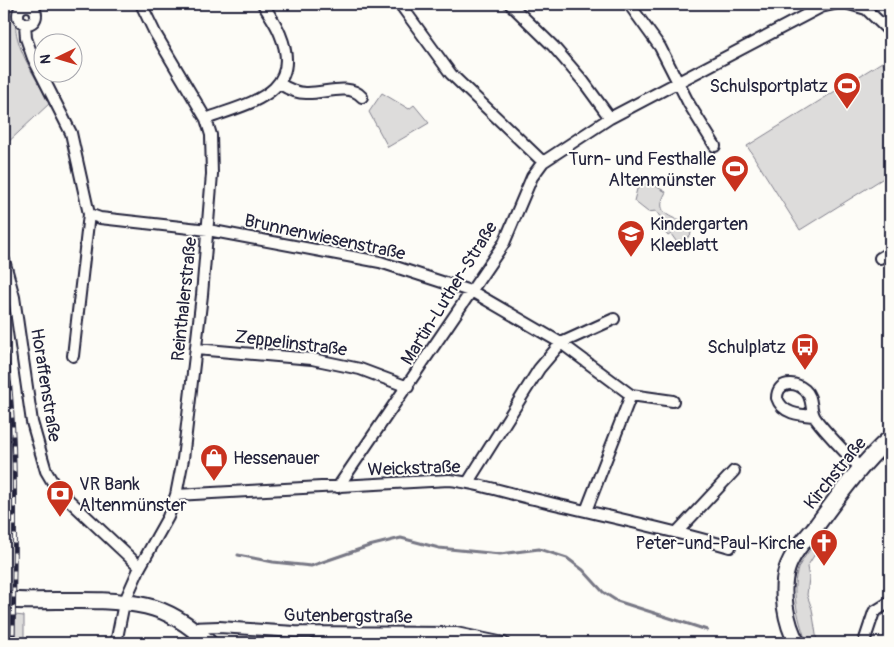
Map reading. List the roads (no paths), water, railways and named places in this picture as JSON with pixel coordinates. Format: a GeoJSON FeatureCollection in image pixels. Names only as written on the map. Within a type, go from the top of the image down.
{"type":"FeatureCollection","features":[{"type":"Feature","properties":{"kind":"street","name":"Reinthalerstraße"},"geometry":{"type":"LineString","coordinates":[[116,643],[124,603],[140,567],[168,517],[176,495],[196,349],[208,230],[213,154],[211,135],[206,119],[155,33],[141,4]]}},
{"type":"Feature","properties":{"kind":"street"},"geometry":{"type":"LineString","coordinates":[[206,119],[250,103],[266,95],[280,84],[284,68],[284,50],[280,34],[262,4]]}},
{"type":"Feature","properties":{"kind":"street"},"geometry":{"type":"LineString","coordinates":[[400,4],[451,74],[544,162]]}},
{"type":"Feature","properties":{"kind":"street"},"geometry":{"type":"LineString","coordinates":[[510,4],[577,74],[610,118]]}},
{"type":"Feature","properties":{"kind":"street"},"geometry":{"type":"LineString","coordinates":[[629,4],[660,47],[715,146]]}},
{"type":"Feature","properties":{"kind":"street","name":"Martin-Luther-Straße"},"geometry":{"type":"LineString","coordinates":[[338,487],[504,243],[532,177],[544,162],[610,118],[820,5],[834,4]]}},
{"type":"Feature","properties":{"kind":"street"},"geometry":{"type":"LineString","coordinates":[[849,4],[866,9],[890,32]]}},
{"type":"Feature","properties":{"kind":"street"},"geometry":{"type":"LineString","coordinates":[[25,24],[26,38],[33,58],[70,132],[89,214],[73,356]]}},
{"type":"Feature","properties":{"kind":"street"},"geometry":{"type":"LineString","coordinates":[[280,84],[305,94],[348,90],[357,91],[362,97]]}},
{"type":"Feature","properties":{"kind":"street","name":"Brunnenwiesenstraße"},"geometry":{"type":"LineString","coordinates":[[89,214],[100,218],[208,230],[380,262],[472,292],[561,343],[631,395],[673,401]]}},
{"type":"Feature","properties":{"kind":"street"},"geometry":{"type":"LineString","coordinates":[[880,258],[890,252]]}},
{"type":"Feature","properties":{"kind":"street","name":"Horaffenstraße"},"geometry":{"type":"LineString","coordinates":[[4,260],[14,297],[32,422],[46,471],[56,488],[140,567]]}},
{"type":"Feature","properties":{"kind":"street"},"geometry":{"type":"LineString","coordinates":[[468,482],[539,368],[561,343],[614,320]]}},
{"type":"Feature","properties":{"kind":"street","name":"Zeppelinstraße"},"geometry":{"type":"LineString","coordinates":[[196,349],[312,359],[360,369],[408,386]]}},
{"type":"Feature","properties":{"kind":"street"},"geometry":{"type":"LineString","coordinates":[[586,511],[631,395]]}},
{"type":"Feature","properties":{"kind":"street"},"geometry":{"type":"LineString","coordinates":[[814,416],[861,469]]}},
{"type":"Feature","properties":{"kind":"street","name":"Kirchstraße"},"geometry":{"type":"LineString","coordinates":[[797,643],[793,636],[784,597],[787,570],[796,552],[875,451],[890,438]]}},
{"type":"Feature","properties":{"kind":"street"},"geometry":{"type":"LineString","coordinates":[[678,531],[734,471]]}},
{"type":"Feature","properties":{"kind":"street","name":"Weickstraße"},"geometry":{"type":"LineString","coordinates":[[176,495],[449,480],[468,482],[678,531],[730,546]]}},
{"type":"Feature","properties":{"kind":"street"},"geometry":{"type":"LineString","coordinates":[[4,600],[124,603],[148,606],[172,616],[209,643]]}},
{"type":"Feature","properties":{"kind":"street"},"geometry":{"type":"LineString","coordinates":[[863,642],[874,612],[890,602]]}},
{"type":"Feature","properties":{"kind":"street","name":"Gutenbergstraße"},"geometry":{"type":"LineString","coordinates":[[190,628],[219,627],[296,632],[456,633],[504,643]]}},
{"type":"Feature","properties":{"kind":"waterway"},"geometry":{"type":"LineString","coordinates":[[238,555],[273,562],[311,566],[369,546],[401,538],[439,548],[500,554],[539,549],[567,558],[583,570],[603,592],[617,601],[707,630]]}},
{"type":"Feature","properties":{"kind":"railway"},"geometry":{"type":"LineString","coordinates":[[4,337],[9,375],[14,451],[13,643]]}},
{"type":"Feature","properties":{"kind":"place","name":"Schulsportplatz"},"geometry":{"type":"Point","coordinates":[847,110]}},
{"type":"Feature","properties":{"kind":"place","name":"Turn- und Festhalle Altenmünster"},"geometry":{"type":"Point","coordinates":[735,193]}},
{"type":"Feature","properties":{"kind":"place","name":"Kindergarten Kleeblatt"},"geometry":{"type":"Point","coordinates":[631,258]}},
{"type":"Feature","properties":{"kind":"place","name":"Schulplatz"},"geometry":{"type":"Point","coordinates":[805,371]}},
{"type":"Feature","properties":{"kind":"place","name":"Hessenauer"},"geometry":{"type":"Point","coordinates":[214,482]}},
{"type":"Feature","properties":{"kind":"place","name":"VR Bank Altenmünster"},"geometry":{"type":"Point","coordinates":[60,518]}},
{"type":"Feature","properties":{"kind":"place","name":"Peter-und-Paul-Kirche"},"geometry":{"type":"Point","coordinates":[824,567]}}]}
